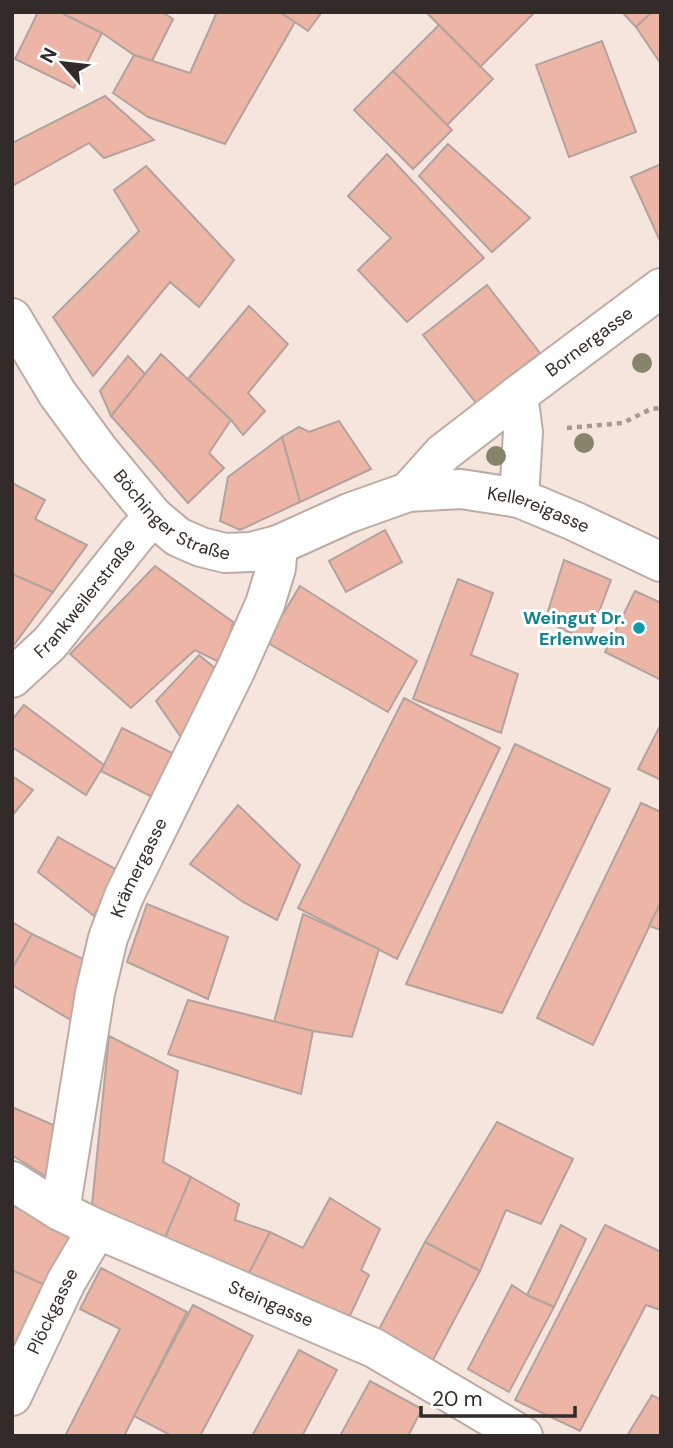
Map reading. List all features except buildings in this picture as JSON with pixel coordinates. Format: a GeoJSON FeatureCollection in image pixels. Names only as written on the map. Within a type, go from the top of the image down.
{"type":"FeatureCollection","features":[{"type":"Feature","properties":{"kind":"street","name":"Bornergasse"},"geometry":{"type":"LineString","coordinates":[[408,492],[443,453],[520,413],[661,288]]}},
{"type":"Feature","properties":{"kind":"street","name":"Böchinger Straße"},"geometry":{"type":"LineString","coordinates":[[12,318],[57,393],[98,449],[154,517],[178,537],[225,553],[251,552],[278,545],[349,513],[408,492]]}},
{"type":"Feature","properties":{"kind":"street"},"geometry":{"type":"LineString","coordinates":[[519,498],[520,413]]}},
{"type":"Feature","properties":{"kind":"street","name":"Kellereigasse"},"geometry":{"type":"LineString","coordinates":[[408,492],[461,489],[519,498],[661,562]]}},
{"type":"Feature","properties":{"kind":"street","name":"Frankweilerstraße"},"geometry":{"type":"LineString","coordinates":[[12,678],[50,643],[137,534],[154,517]]}},
{"type":"Feature","properties":{"kind":"street","name":"Krämergasse"},"geometry":{"type":"LineString","coordinates":[[60,1211],[95,993],[107,938],[124,895],[265,604],[276,568],[278,545]]}},
{"type":"Feature","properties":{"kind":"street","name":"Steingasse"},"geometry":{"type":"LineString","coordinates":[[12,1181],[60,1211],[97,1229],[374,1348],[523,1436]]}},
{"type":"Feature","properties":{"kind":"street","name":"Plöckgasse"},"geometry":{"type":"LineString","coordinates":[[12,1396],[66,1282],[97,1229]]}},
{"type":"Feature","properties":{"kind":"path"},"geometry":{"type":"LineString","coordinates":[[520,413],[623,423],[651,409],[661,408]]}},
{"type":"Feature","properties":{"kind":"place","name":"Weingut Dr. Erlenwein"},"geometry":{"type":"Point","coordinates":[639,628]}}]}
